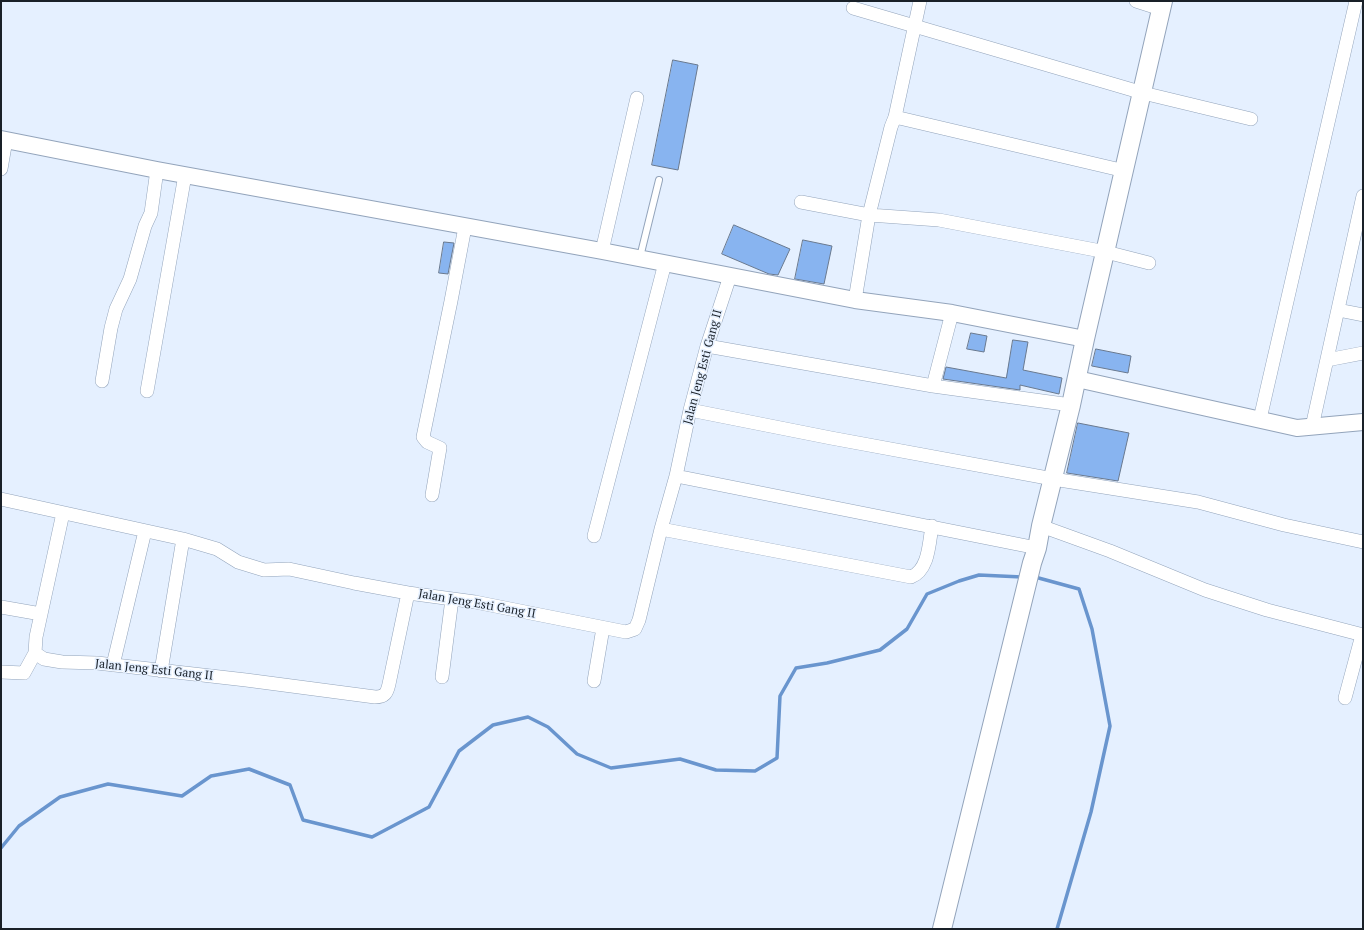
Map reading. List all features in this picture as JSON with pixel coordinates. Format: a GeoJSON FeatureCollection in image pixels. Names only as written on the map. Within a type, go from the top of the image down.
{"type":"FeatureCollection","features":[{"type":"Feature","properties":{"kind":"main road"},"geometry":{"type":"LineString","coordinates":[[942,929],[1071,405],[1162,5]]}},
{"type":"Feature","properties":{"kind":"street"},"geometry":{"type":"LineString","coordinates":[[855,300],[869,215],[891,127],[895,117],[920,1]]}},
{"type":"Feature","properties":{"kind":"street"},"geometry":{"type":"LineString","coordinates":[[1136,1],[1162,5]]}},
{"type":"Feature","properties":{"kind":"street"},"geometry":{"type":"LineString","coordinates":[[1260,419],[1356,1]]}},
{"type":"Feature","properties":{"kind":"street"},"geometry":{"type":"LineString","coordinates":[[853,8],[1143,93],[1252,119]]}},
{"type":"Feature","properties":{"kind":"street"},"geometry":{"type":"LineString","coordinates":[[602,251],[637,98]]}},
{"type":"Feature","properties":{"kind":"street"},"geometry":{"type":"LineString","coordinates":[[895,117],[1125,171]]}},
{"type":"Feature","properties":{"kind":"street"},"geometry":{"type":"LineString","coordinates":[[1,169],[4,140],[157,170],[602,251],[855,300],[952,313],[1085,339]]}},
{"type":"Feature","properties":{"kind":"street"},"geometry":{"type":"LineString","coordinates":[[102,381],[111,328],[116,309],[130,279],[145,226],[151,213],[157,170]]}},
{"type":"Feature","properties":{"kind":"street"},"geometry":{"type":"LineString","coordinates":[[147,391],[185,175]]}},
{"type":"Feature","properties":{"kind":"street"},"geometry":{"type":"LineString","coordinates":[[1312,427],[1338,310],[1358,247],[1363,196]]}},
{"type":"Feature","properties":{"kind":"street"},"geometry":{"type":"LineString","coordinates":[[801,202],[869,215],[939,220],[1106,252],[1149,263]]}},
{"type":"Feature","properties":{"kind":"street"},"geometry":{"type":"LineString","coordinates":[[432,495],[440,448],[427,442],[423,437],[465,227]]}},
{"type":"Feature","properties":{"kind":"street"},"geometry":{"type":"LineString","coordinates":[[594,536],[665,263]]}},
{"type":"Feature","properties":{"kind":"street","name":"Jalan Jeng Esti Gang II"},"geometry":{"type":"LineString","coordinates":[[35,653],[44,658],[62,662],[113,665],[383,697],[386,694],[389,684],[408,593],[475,602],[626,632],[635,629],[639,620],[676,476],[690,417],[690,410],[707,346],[730,276]]}},
{"type":"Feature","properties":{"kind":"street"},"geometry":{"type":"LineString","coordinates":[[1338,310],[1363,315]]}},
{"type":"Feature","properties":{"kind":"street"},"geometry":{"type":"LineString","coordinates":[[933,386],[952,313]]}},
{"type":"Feature","properties":{"kind":"street"},"geometry":{"type":"LineString","coordinates":[[707,346],[933,386],[1071,405]]}},
{"type":"Feature","properties":{"kind":"street"},"geometry":{"type":"LineString","coordinates":[[1326,360],[1363,353]]}},
{"type":"Feature","properties":{"kind":"street"},"geometry":{"type":"LineString","coordinates":[[1077,379],[1297,428],[1363,422]]}},
{"type":"Feature","properties":{"kind":"street"},"geometry":{"type":"LineString","coordinates":[[690,410],[1053,479],[1198,502],[1284,525],[1363,542]]}},
{"type":"Feature","properties":{"kind":"street"},"geometry":{"type":"LineString","coordinates":[[676,476],[932,526],[1035,555]]}},
{"type":"Feature","properties":{"kind":"street"},"geometry":{"type":"LineString","coordinates":[[1,499],[183,539],[216,549],[238,562],[264,570],[289,569],[408,593]]}},
{"type":"Feature","properties":{"kind":"street"},"geometry":{"type":"LineString","coordinates":[[1,672],[24,673],[35,653],[36,637],[63,513]]}},
{"type":"Feature","properties":{"kind":"street"},"geometry":{"type":"LineString","coordinates":[[661,530],[911,578],[916,575],[925,562],[932,526]]}},
{"type":"Feature","properties":{"kind":"street"},"geometry":{"type":"LineString","coordinates":[[1041,526],[1110,551],[1205,590],[1267,610],[1362,635],[1345,698]]}},
{"type":"Feature","properties":{"kind":"street"},"geometry":{"type":"LineString","coordinates":[[113,665],[145,531]]}},
{"type":"Feature","properties":{"kind":"street"},"geometry":{"type":"LineString","coordinates":[[161,671],[183,539]]}},
{"type":"Feature","properties":{"kind":"street"},"geometry":{"type":"LineString","coordinates":[[442,677],[452,599]]}},
{"type":"Feature","properties":{"kind":"street"},"geometry":{"type":"LineString","coordinates":[[1,607],[41,614]]}},
{"type":"Feature","properties":{"kind":"street"},"geometry":{"type":"LineString","coordinates":[[594,681],[603,628]]}},
{"type":"Feature","properties":{"kind":"lane"},"geometry":{"type":"LineString","coordinates":[[639,258],[659,180]]}},
{"type":"Feature","properties":{"kind":"building"},"geometry":{"type":"Polygon","coordinates":[[[673,60],[698,65],[678,170],[652,165],[673,60]]]}},
{"type":"Feature","properties":{"kind":"building"},"geometry":{"type":"Polygon","coordinates":[[[734,225],[790,249],[778,275],[769,274],[722,254],[734,225]]]}},
{"type":"Feature","properties":{"kind":"building"},"geometry":{"type":"Polygon","coordinates":[[[803,240],[832,246],[824,284],[795,279],[803,240]]]}},
{"type":"Feature","properties":{"kind":"building"},"geometry":{"type":"Polygon","coordinates":[[[444,242],[454,243],[448,274],[439,273],[444,242]]]}},
{"type":"Feature","properties":{"kind":"building"},"geometry":{"type":"Polygon","coordinates":[[[971,333],[987,336],[984,352],[967,349],[971,333]]]}},
{"type":"Feature","properties":{"kind":"building"},"geometry":{"type":"Polygon","coordinates":[[[1013,340],[1028,342],[1023,370],[1062,378],[1059,394],[1020,385],[1020,390],[943,379],[946,367],[1006,378],[1013,340]]]}},
{"type":"Feature","properties":{"kind":"building"},"geometry":{"type":"Polygon","coordinates":[[[1096,349],[1131,356],[1128,373],[1092,366],[1096,349]]]}},
{"type":"Feature","properties":{"kind":"building"},"geometry":{"type":"Polygon","coordinates":[[[1078,423],[1129,433],[1118,481],[1067,473],[1078,423]]]}},
{"type":"Feature","properties":{"kind":"waterway"},"geometry":{"type":"LineString","coordinates":[[1,848],[19,826],[60,797],[108,784],[182,796],[211,776],[249,769],[290,785],[303,820],[372,837],[429,807],[459,751],[493,725],[528,717],[548,727],[577,754],[611,768],[680,759],[716,770],[755,771],[777,758],[780,696],[796,668],[827,663],[880,650],[907,629],[927,594],[959,581],[979,575],[1022,577]]}},
{"type":"Feature","properties":{"kind":"waterway"},"geometry":{"type":"LineString","coordinates":[[1035,577],[1079,589],[1092,629],[1110,726],[1091,812],[1057,929]]}}]}
